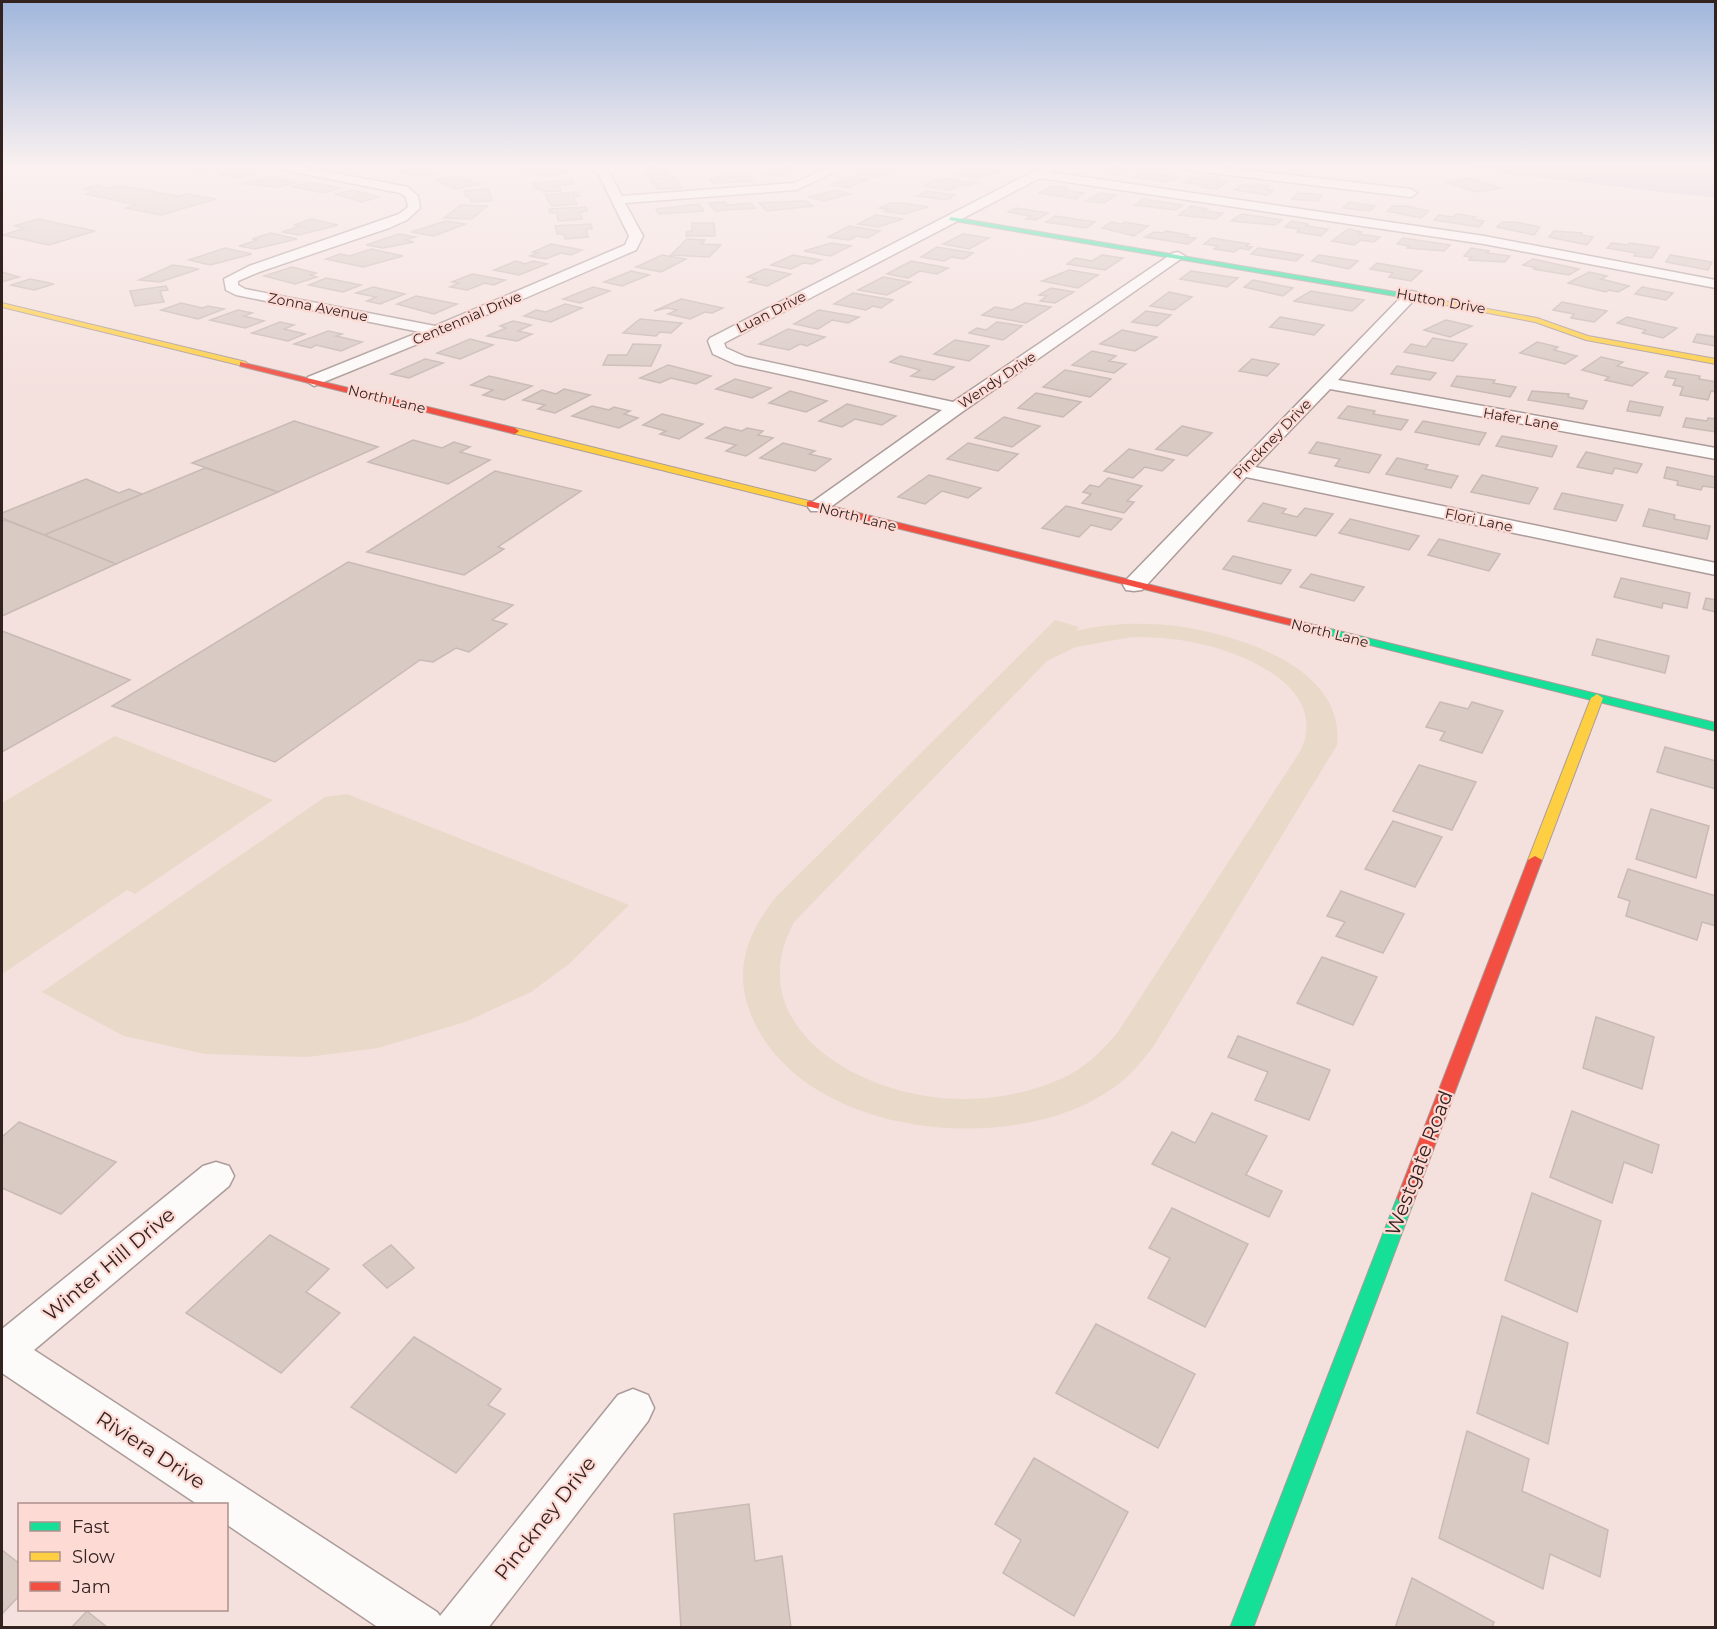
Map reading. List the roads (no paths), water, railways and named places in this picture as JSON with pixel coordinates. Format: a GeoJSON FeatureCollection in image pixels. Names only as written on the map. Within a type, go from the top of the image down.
{"type":"FeatureCollection","features":[{"type":"Feature","properties":{"kind":"street","name":"Zonna Avenue"},"geometry":{"type":"LineString","coordinates":[[334,242],[254,269],[231,279],[231,286],[241,292],[437,331]]}},
{"type":"Feature","properties":{"kind":"street","name":"Centennial Drive"},"geometry":{"type":"LineString","coordinates":[[314,381],[437,331],[631,247],[633,242]]}},
{"type":"Feature","properties":{"kind":"street","name":"Luan Drive"},"geometry":{"type":"LineString","coordinates":[[907,242],[716,341],[719,351],[741,361],[956,408]]}},
{"type":"Feature","properties":{"kind":"street","name":"Hutton Drive"},"geometry":{"type":"LineString","coordinates":[[1092,242],[1411,295],[1537,320],[1586,338],[1716,362]]}},
{"type":"Feature","properties":{"kind":"street"},"geometry":{"type":"LineString","coordinates":[[1495,242],[1716,284]]}},
{"type":"Feature","properties":{"kind":"street","name":"Wendy Drive"},"geometry":{"type":"LineString","coordinates":[[818,507],[956,408],[1178,256]]}},
{"type":"Feature","properties":{"kind":"street","name":"Pinckney Drive"},"geometry":{"type":"LineString","coordinates":[[1134,585],[1411,295]]}},
{"type":"Feature","properties":{"kind":"street","name":"North Lane"},"geometry":{"type":"LineString","coordinates":[[2,305],[1716,727]]}},
{"type":"Feature","properties":{"kind":"street","name":"Hafer Lane"},"geometry":{"type":"LineString","coordinates":[[1326,383],[1716,454]]}},
{"type":"Feature","properties":{"kind":"street","name":"Flori Lane"},"geometry":{"type":"LineString","coordinates":[[1242,470],[1716,569]]}},
{"type":"Feature","properties":{"kind":"street","name":"Westgate Road"},"geometry":{"type":"LineString","coordinates":[[1241,1628],[1597,698]]}},
{"type":"Feature","properties":{"kind":"street","name":"Winter Hill Drive"},"geometry":{"type":"LineString","coordinates":[[2,1351],[216,1176]]}},
{"type":"Feature","properties":{"kind":"street","name":"Riviera Drive"},"geometry":{"type":"LineString","coordinates":[[2,1351],[421,1628]]}},
{"type":"Feature","properties":{"kind":"street","name":"Pinckney Drive"},"geometry":{"type":"LineString","coordinates":[[458,1628],[633,1407]]}}]}
